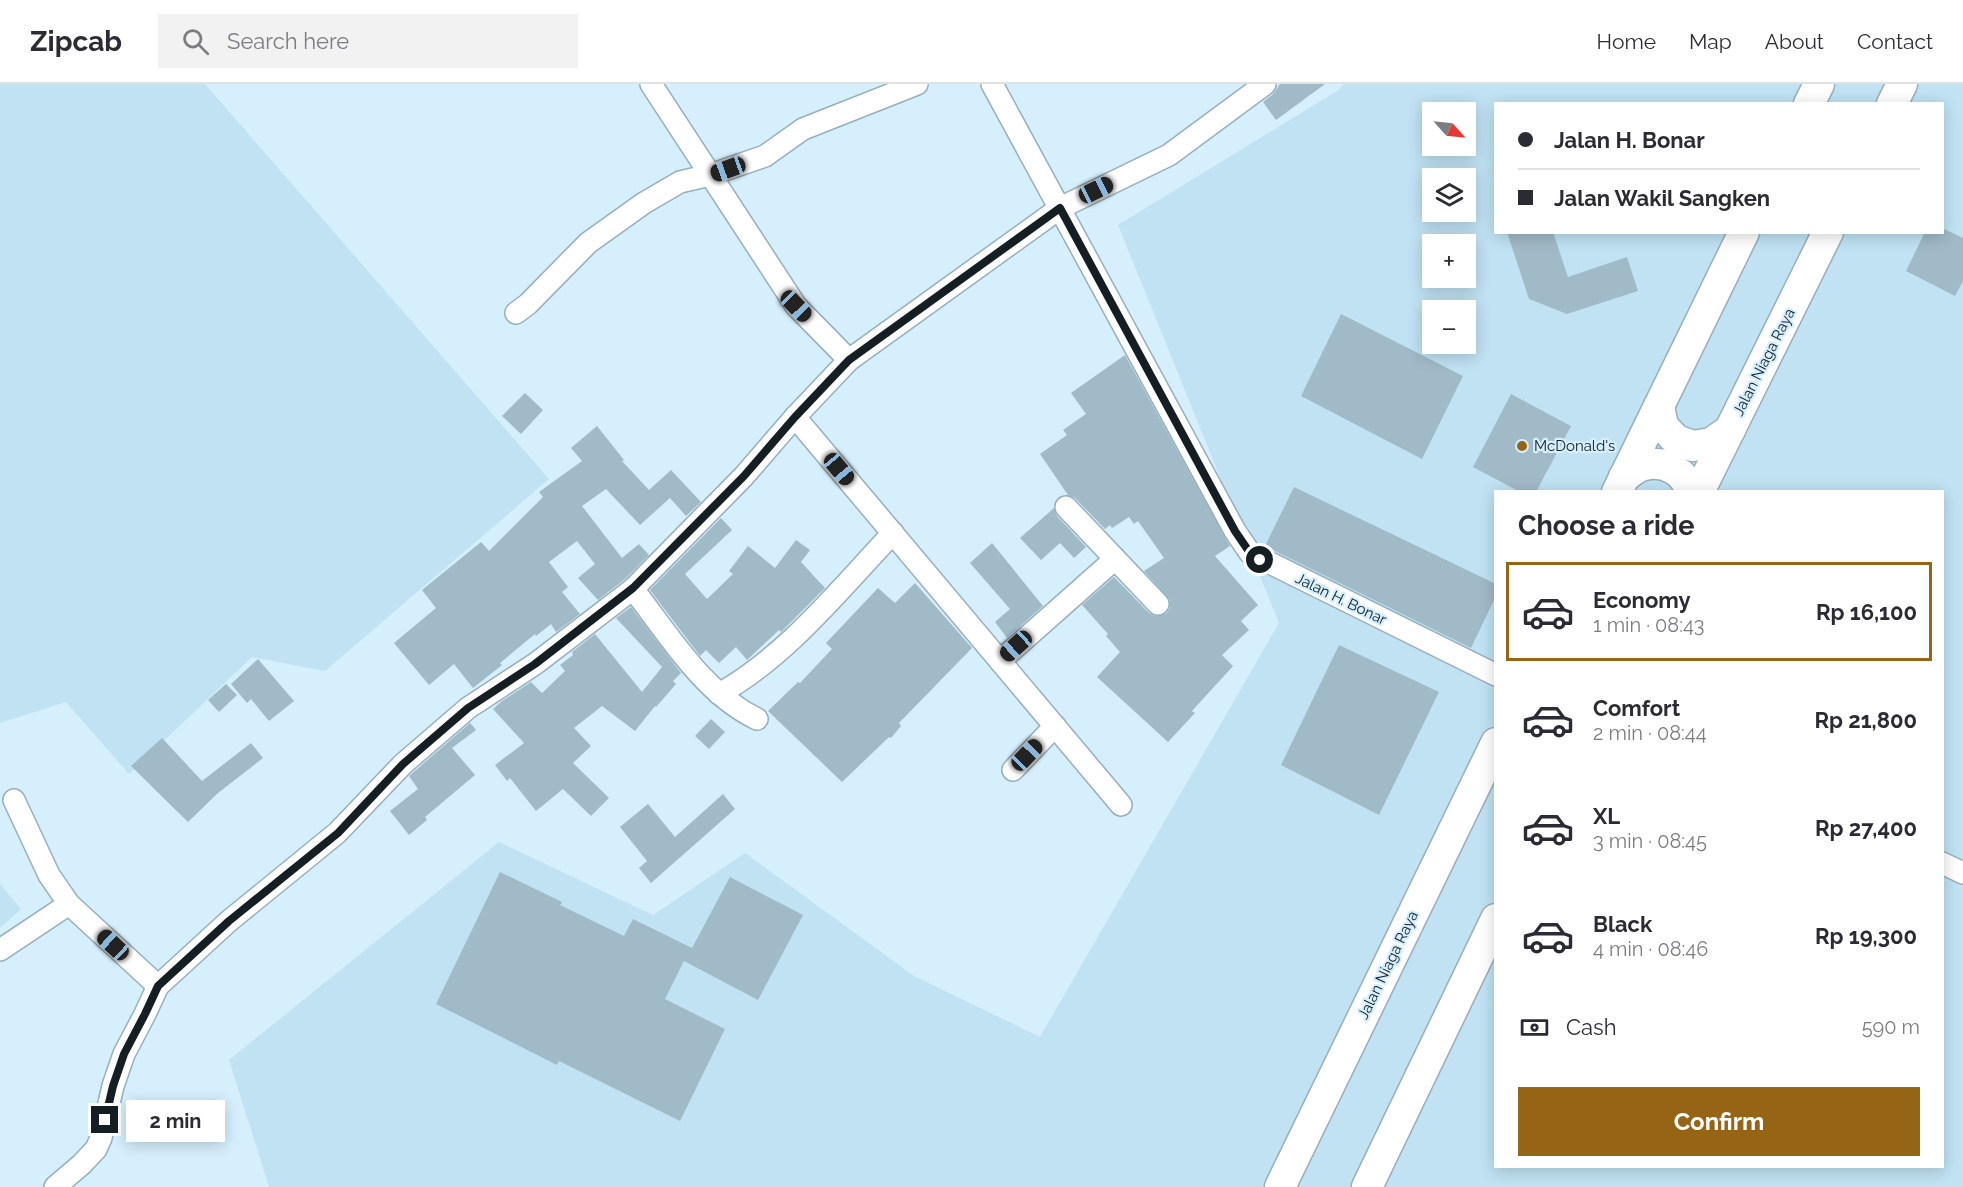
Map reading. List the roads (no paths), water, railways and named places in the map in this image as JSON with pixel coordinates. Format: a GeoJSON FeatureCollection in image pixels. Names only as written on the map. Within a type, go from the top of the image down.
{"type":"FeatureCollection","features":[{"type":"Feature","properties":{"kind":"main road"},"geometry":{"type":"LineString","coordinates":[[1810,102],[1819,84]]}},
{"type":"Feature","properties":{"kind":"main road"},"geometry":{"type":"LineString","coordinates":[[1893,102],[1902,84]]}},
{"type":"Feature","properties":{"kind":"main road"},"geometry":{"type":"LineString","coordinates":[[1620,485],[1743,234]]}},
{"type":"Feature","properties":{"kind":"main road","name":"Jalan Niaga Raya"},"geometry":{"type":"LineString","coordinates":[[1700,490],[1827,234]]}},
{"type":"Feature","properties":{"kind":"main road"},"geometry":{"type":"LineString","coordinates":[[1659,406],[1663,426],[1676,440],[1693,446],[1711,443],[1730,429]]}},
{"type":"Feature","properties":{"kind":"main road"},"geometry":{"type":"LineString","coordinates":[[1620,485],[1643,465],[1663,464],[1680,472],[1689,490]]}},
{"type":"Feature","properties":{"kind":"main road","name":"Jalan Niaga Raya"},"geometry":{"type":"LineString","coordinates":[[1280,1187],[1494,747]]}},
{"type":"Feature","properties":{"kind":"main road"},"geometry":{"type":"LineString","coordinates":[[1367,1187],[1494,923]]}},
{"type":"Feature","properties":{"kind":"street"},"geometry":{"type":"LineString","coordinates":[[651,84],[796,306],[849,360]]}},
{"type":"Feature","properties":{"kind":"street"},"geometry":{"type":"LineString","coordinates":[[516,313],[588,243],[644,203],[680,182],[710,176],[765,156],[803,129],[917,84]]}},
{"type":"Feature","properties":{"kind":"street","name":"Jalan H. Bonar"},"geometry":{"type":"LineString","coordinates":[[992,84],[1235,531],[1250,553],[1260,560],[1494,674]]}},
{"type":"Feature","properties":{"kind":"street"},"geometry":{"type":"LineString","coordinates":[[55,1187],[96,1149],[124,1054],[158,986],[229,921],[338,833],[403,764],[468,708],[535,664],[633,588],[744,476],[849,360],[1060,208],[1169,155],[1265,84]]}},
{"type":"Feature","properties":{"kind":"street"},"geometry":{"type":"LineString","coordinates":[[795,417],[1121,806]]}},
{"type":"Feature","properties":{"kind":"street"},"geometry":{"type":"LineString","coordinates":[[1066,507],[1158,604]]}},
{"type":"Feature","properties":{"kind":"street"},"geometry":{"type":"LineString","coordinates":[[719,694],[761,666],[811,621],[892,533]]}},
{"type":"Feature","properties":{"kind":"street"},"geometry":{"type":"LineString","coordinates":[[1000,661],[1115,559]]}},
{"type":"Feature","properties":{"kind":"street"},"geometry":{"type":"LineString","coordinates":[[633,588],[695,669],[731,705],[757,720]]}},
{"type":"Feature","properties":{"kind":"street"},"geometry":{"type":"LineString","coordinates":[[1013,770],[1054,726]]}},
{"type":"Feature","properties":{"kind":"street"},"geometry":{"type":"LineString","coordinates":[[14,800],[49,875],[69,904],[158,986]]}},
{"type":"Feature","properties":{"kind":"street"},"geometry":{"type":"LineString","coordinates":[[1944,864],[1963,873]]}},
{"type":"Feature","properties":{"kind":"street"},"geometry":{"type":"LineString","coordinates":[[0,950],[69,904]]}},
{"type":"Feature","properties":{"kind":"place","name":"McDonald's"},"geometry":{"type":"Point","coordinates":[1522,446]}}]}
